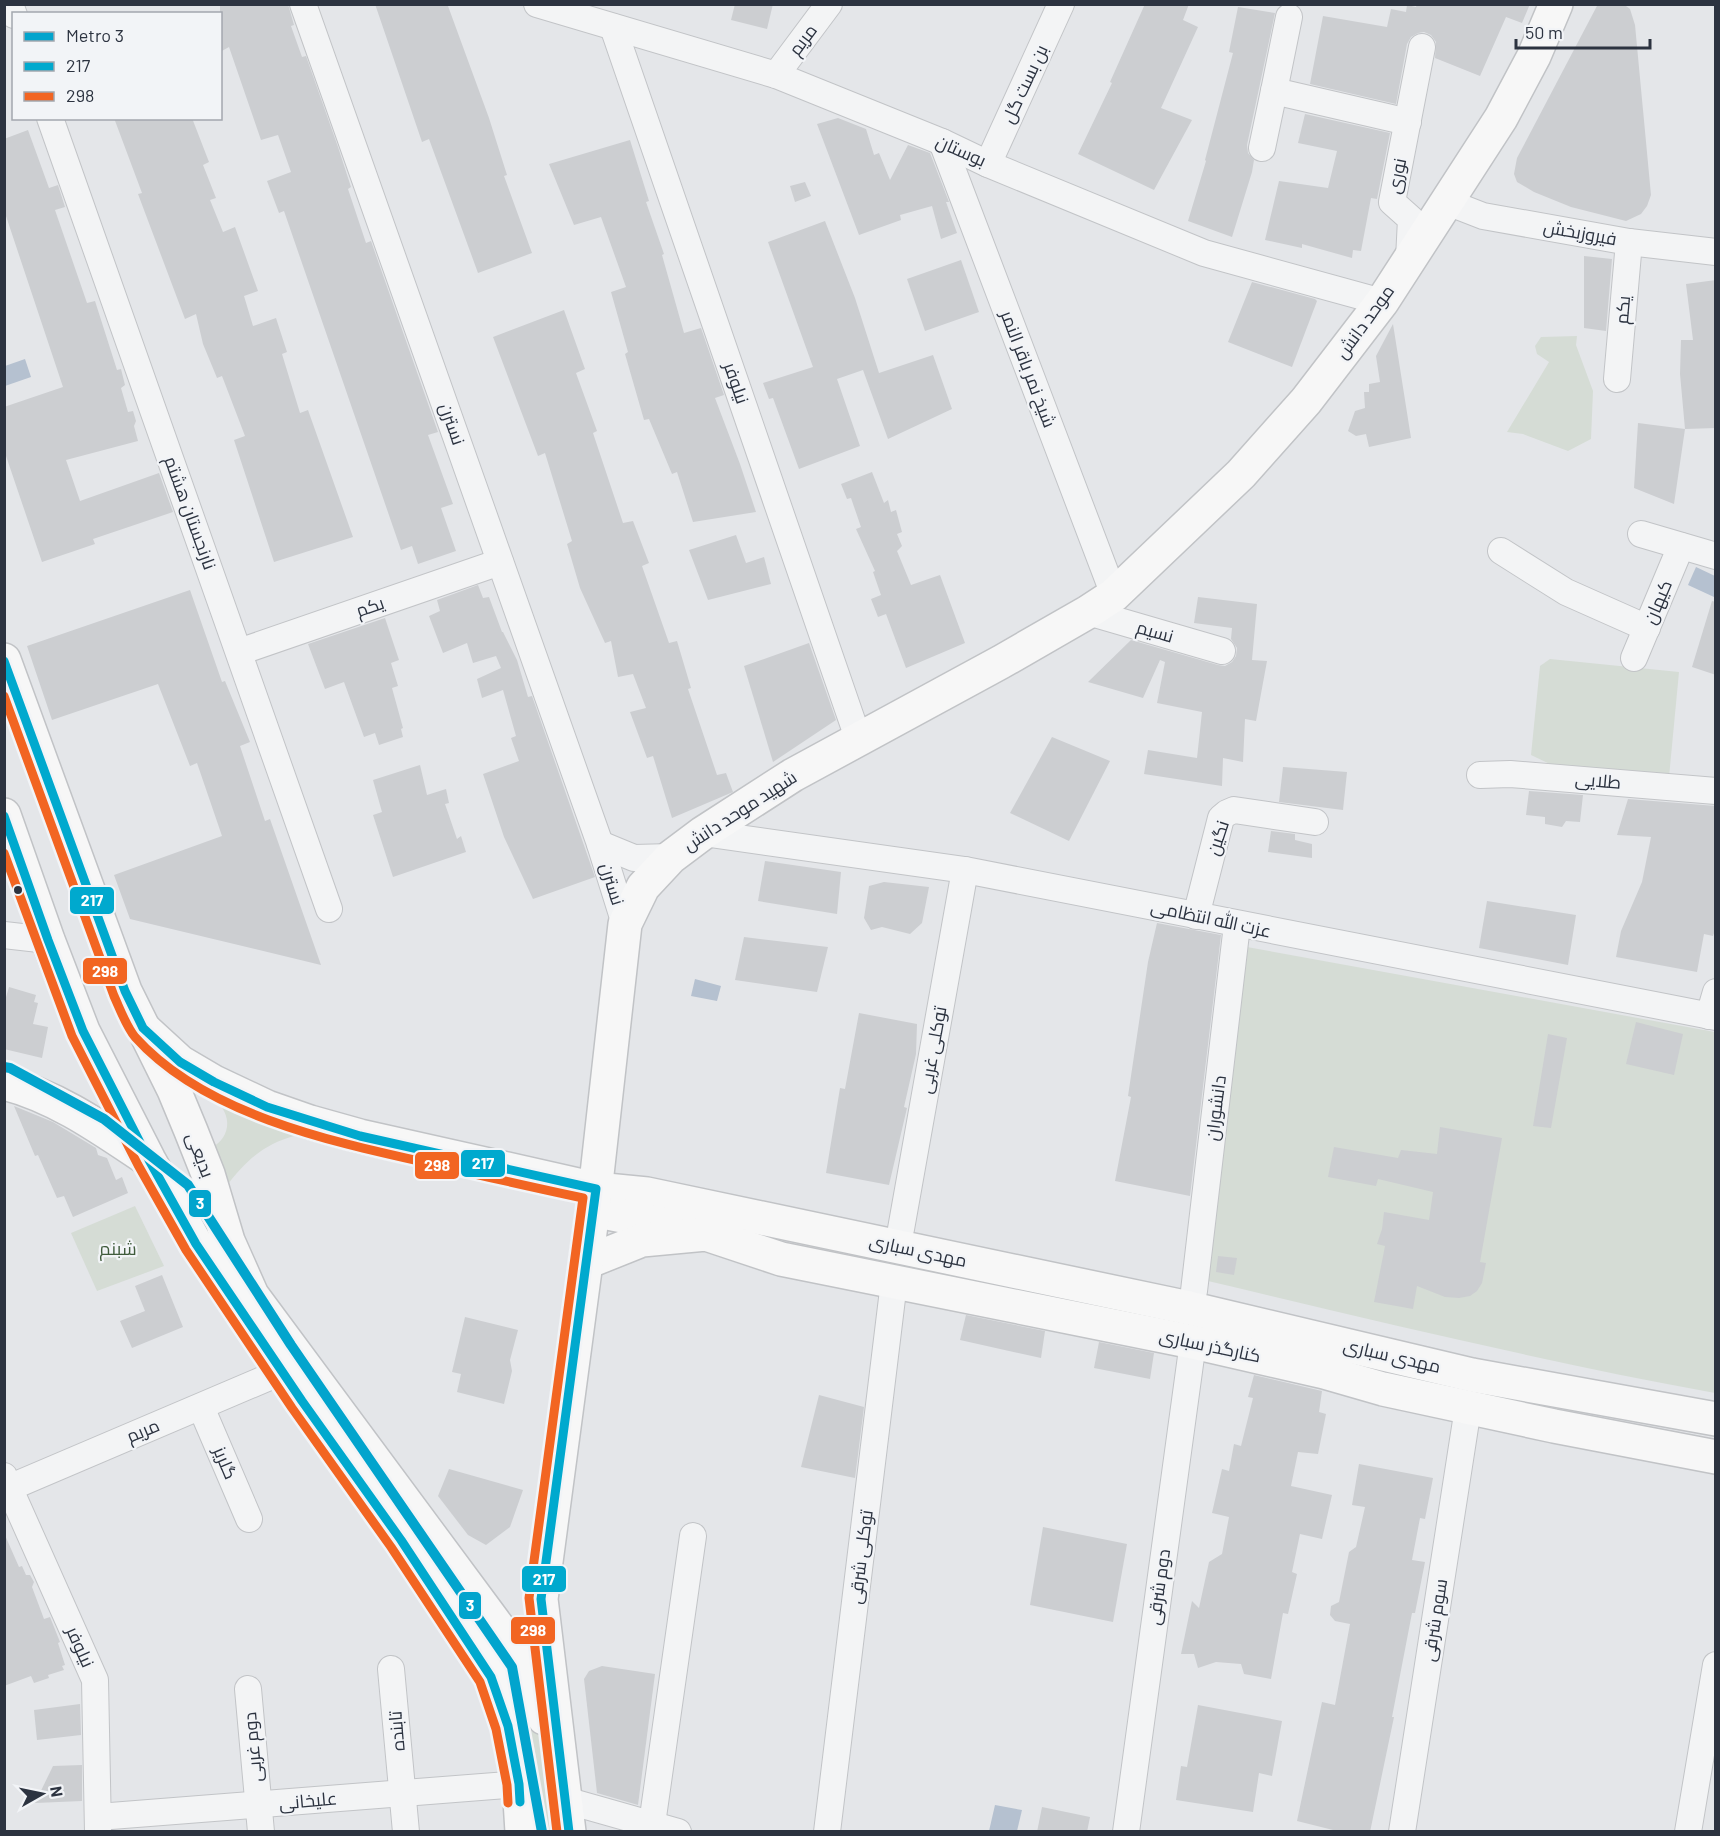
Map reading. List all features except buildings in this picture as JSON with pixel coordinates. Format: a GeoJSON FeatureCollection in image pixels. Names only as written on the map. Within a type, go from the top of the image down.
{"type":"FeatureCollection","features":[{"type":"Feature","properties":{"kind":"main road","name":"موحد دانش"},"geometry":{"type":"LineString","coordinates":[[1101,604],[1241,474],[1306,400],[1382,302],[1501,118],[1534,56],[1556,4]]}},
{"type":"Feature","properties":{"kind":"main road","name":"شهید موحد دانش"},"geometry":{"type":"LineString","coordinates":[[595,1199],[625,924],[643,887],[671,857],[793,775],[1001,662],[1101,604]]}},
{"type":"Feature","properties":{"kind":"main road","name":"بدیعی"},"geometry":{"type":"LineString","coordinates":[[4,660],[125,991],[174,1090],[208,1174],[228,1241],[252,1295],[509,1642],[534,1691],[561,1765]]}},
{"type":"Feature","properties":{"kind":"main road"},"geometry":{"type":"LineString","coordinates":[[4,815],[83,1031],[149,1160],[196,1244],[281,1372],[401,1540],[491,1677],[508,1726],[519,1784],[522,1832]]}},
{"type":"Feature","properties":{"kind":"main road","name":"مهدی سباری"},"geometry":{"type":"LineString","coordinates":[[143,1028],[180,1062],[214,1082],[267,1107],[360,1137],[595,1199],[647,1194],[708,1221],[794,1247],[1184,1323],[1470,1391],[1716,1436]]}},
{"type":"Feature","properties":{"kind":"main road"},"geometry":{"type":"LineString","coordinates":[[8,1088],[57,1102],[149,1160]]}},
{"type":"Feature","properties":{"kind":"main road"},"geometry":{"type":"LineString","coordinates":[[569,1832],[541,1599],[595,1199]]}},
{"type":"Feature","properties":{"kind":"main road"},"geometry":{"type":"LineString","coordinates":[[586,1262],[642,1240],[708,1221],[791,1206],[1194,1291],[1477,1358],[1564,1371],[1716,1400]]}},
{"type":"Feature","properties":{"kind":"main road","name":"مهدی سباری"},"geometry":{"type":"LineString","coordinates":[[708,1221],[1189,1308],[1472,1375],[1716,1419]]}},
{"type":"Feature","properties":{"kind":"main road","name":"کنارگذر سباری"},"geometry":{"type":"LineString","coordinates":[[708,1221],[781,1259],[1193,1342],[1468,1408],[1716,1457]]}},
{"type":"Feature","properties":{"kind":"street","name":"نسترن"},"geometry":{"type":"LineString","coordinates":[[303,4],[600,844],[625,924]]}},
{"type":"Feature","properties":{"kind":"street","name":"بوستان"},"geometry":{"type":"LineString","coordinates":[[537,4],[776,75],[942,142],[988,164],[1204,253],[1382,302]]}},
{"type":"Feature","properties":{"kind":"street","name":"مریم"},"geometry":{"type":"LineString","coordinates":[[776,75],[829,4]]}},
{"type":"Feature","properties":{"kind":"street","name":"بن بست گل"},"geometry":{"type":"LineString","coordinates":[[988,164],[1061,4]]}},
{"type":"Feature","properties":{"kind":"street"},"geometry":{"type":"LineString","coordinates":[[1262,148],[1289,17]]}},
{"type":"Feature","properties":{"kind":"street","name":"نیلوفر"},"geometry":{"type":"LineString","coordinates":[[613,27],[858,738]]}},
{"type":"Feature","properties":{"kind":"street","name":"نوری"},"geometry":{"type":"LineString","coordinates":[[1409,259],[1411,219],[1392,202],[1422,47]]}},
{"type":"Feature","properties":{"kind":"street"},"geometry":{"type":"LineString","coordinates":[[1274,91],[1408,122]]}},
{"type":"Feature","properties":{"kind":"street","name":"نارنجستان هشتم"},"geometry":{"type":"LineString","coordinates":[[51,120],[329,909]]}},
{"type":"Feature","properties":{"kind":"street","name":"شیخ نمر باقر النمر"},"geometry":{"type":"LineString","coordinates":[[942,142],[1101,604]]}},
{"type":"Feature","properties":{"kind":"street","name":"فیروزبخش"},"geometry":{"type":"LineString","coordinates":[[1447,202],[1483,216],[1629,242],[1716,252]]}},
{"type":"Feature","properties":{"kind":"street","name":"یکم"},"geometry":{"type":"LineString","coordinates":[[1617,379],[1629,242]]}},
{"type":"Feature","properties":{"kind":"street"},"geometry":{"type":"LineString","coordinates":[[1641,534],[1716,556]]}},
{"type":"Feature","properties":{"kind":"street","name":"کیهان"},"geometry":{"type":"LineString","coordinates":[[1634,658],[1681,546]]}},
{"type":"Feature","properties":{"kind":"street"},"geometry":{"type":"LineString","coordinates":[[1501,551],[1566,592],[1647,628]]}},
{"type":"Feature","properties":{"kind":"street","name":"یکم"},"geometry":{"type":"LineString","coordinates":[[239,652],[500,562]]}},
{"type":"Feature","properties":{"kind":"street","name":"نسیم"},"geometry":{"type":"LineString","coordinates":[[1101,604],[1222,651]]}},
{"type":"Feature","properties":{"kind":"street","name":"طلایی"},"geometry":{"type":"LineString","coordinates":[[1480,775],[1510,774],[1716,791]]}},
{"type":"Feature","properties":{"kind":"street","name":"نگین"},"geometry":{"type":"LineString","coordinates":[[1197,916],[1221,818],[1227,813],[1234,810],[1315,822]]}},
{"type":"Feature","properties":{"kind":"street","name":"عزت الله انتظامی"},"geometry":{"type":"LineString","coordinates":[[704,833],[965,870],[1237,925],[1713,1008]]}},
{"type":"Feature","properties":{"kind":"street","name":"نسترن"},"geometry":{"type":"LineString","coordinates":[[600,844],[634,858],[671,857]]}},
{"type":"Feature","properties":{"kind":"street","name":"توکلی غربی"},"geometry":{"type":"LineString","coordinates":[[901,1229],[965,870]]}},
{"type":"Feature","properties":{"kind":"street","name":"دانشوران"},"geometry":{"type":"LineString","coordinates":[[1194,1291],[1237,925]]}},
{"type":"Feature","properties":{"kind":"street"},"geometry":{"type":"LineString","coordinates":[[4,935],[48,940]]}},
{"type":"Feature","properties":{"kind":"street","name":"توکلی شرقی"},"geometry":{"type":"LineString","coordinates":[[827,1832],[894,1282]]}},
{"type":"Feature","properties":{"kind":"street","name":"دوم شرقی"},"geometry":{"type":"LineString","coordinates":[[1126,1832],[1193,1342]]}},
{"type":"Feature","properties":{"kind":"street","name":"مریم"},"geometry":{"type":"LineString","coordinates":[[6,1485],[201,1407],[281,1372]]}},
{"type":"Feature","properties":{"kind":"street","name":"گلریز"},"geometry":{"type":"LineString","coordinates":[[201,1407],[249,1519]]}},
{"type":"Feature","properties":{"kind":"street","name":"سوم شرقی"},"geometry":{"type":"LineString","coordinates":[[1402,1832],[1468,1408]]}},
{"type":"Feature","properties":{"kind":"street","name":"نیلوفر"},"geometry":{"type":"LineString","coordinates":[[6,1485],[94,1680],[98,1824]]}},
{"type":"Feature","properties":{"kind":"street"},"geometry":{"type":"LineString","coordinates":[[651,1824],[693,1536]]}},
{"type":"Feature","properties":{"kind":"street"},"geometry":{"type":"LineString","coordinates":[[1688,1832],[1716,1665]]}},
{"type":"Feature","properties":{"kind":"street","name":"تابنده"},"geometry":{"type":"LineString","coordinates":[[391,1669],[406,1832]]}},
{"type":"Feature","properties":{"kind":"street","name":"دوم غربی"},"geometry":{"type":"LineString","coordinates":[[248,1689],[258,1805]]}},
{"type":"Feature","properties":{"kind":"street","name":"علیخانی"},"geometry":{"type":"LineString","coordinates":[[98,1824],[258,1805],[519,1784]]}},
{"type":"Feature","properties":{"kind":"street"},"geometry":{"type":"LineString","coordinates":[[565,1800],[678,1832]]}},
{"type":"Feature","properties":{"kind":"street"},"geometry":{"type":"LineString","coordinates":[[258,1805],[261,1832]]}},
{"type":"Feature","properties":{"kind":"green space"},"geometry":{"type":"Polygon","coordinates":[[[1577,336],[1576,345],[1593,391],[1591,439],[1568,451],[1523,434],[1507,432],[1549,362],[1537,354],[1535,346],[1541,337],[1577,336]]]}},
{"type":"Feature","properties":{"kind":"green space"},"geometry":{"type":"Polygon","coordinates":[[[1550,659],[1679,672],[1669,777],[1554,766],[1531,755],[1540,666],[1550,659]]]}},
{"type":"Feature","properties":{"kind":"green space"},"geometry":{"type":"Polygon","coordinates":[[[1247,947],[1715,1032],[1715,1393],[1524,1354],[1208,1281],[1247,947]]]}},
{"type":"Feature","properties":{"kind":"green space"},"geometry":{"type":"Polygon","coordinates":[[[201,1091],[294,1136],[273,1144],[256,1155],[226,1187],[211,1148],[225,1134],[226,1115],[218,1103],[201,1091]]]}},
{"type":"Feature","properties":{"kind":"green space","name":"شبنم"},"geometry":{"type":"Polygon","coordinates":[[[135,1206],[164,1266],[97,1291],[71,1233],[135,1206]]]}},
{"type":"Feature","properties":{"kind":"green space"},"geometry":{"type":"Polygon","coordinates":[[[474,1602],[547,1745],[559,1831],[540,1831],[536,1757],[526,1716],[511,1677],[474,1602]]]}},
{"type":"Feature","properties":{"kind":"water"},"geometry":{"type":"Polygon","coordinates":[[[25,359],[31,377],[5,386],[5,366],[25,359]]]}},
{"type":"Feature","properties":{"kind":"water"},"geometry":{"type":"Polygon","coordinates":[[[1696,567],[1715,576],[1714,597],[1688,585],[1696,567]]]}},
{"type":"Feature","properties":{"kind":"water"},"geometry":{"type":"Polygon","coordinates":[[[695,979],[721,986],[717,1001],[691,996],[695,979]]]}},
{"type":"Feature","properties":{"kind":"water"},"geometry":{"type":"Polygon","coordinates":[[[995,1805],[1022,1810],[1017,1831],[989,1831],[995,1805]]]}},
{"type":"Feature","properties":{"kind":"metro line","name":"3"},"geometry":{"type":"LineString","coordinates":[[4,1067],[10,1068],[104,1119],[188,1185],[291,1345],[512,1667],[542,1832]]}},
{"type":"Feature","properties":{"kind":"transit line","name":"217"},"geometry":{"type":"LineString","coordinates":[[4,661],[125,991],[143,1028],[180,1062],[214,1082],[267,1107],[360,1136],[596,1189],[541,1599],[569,1832]]}},
{"type":"Feature","properties":{"kind":"transit line","name":"298"},"geometry":{"type":"LineString","coordinates":[[4,696],[123,1017],[135,1037],[164,1064],[197,1087],[234,1106],[313,1135],[583,1198],[529,1598],[557,1832]]}},
{"type":"Feature","properties":{"kind":"transit line","name":"217"},"geometry":{"type":"LineString","coordinates":[[4,816],[83,1031],[149,1160],[196,1244],[302,1401],[401,1540],[491,1677],[508,1726],[519,1784],[520,1802]]}},
{"type":"Feature","properties":{"kind":"transit line","name":"298"},"geometry":{"type":"LineString","coordinates":[[4,853],[72,1036],[138,1165],[186,1250],[292,1408],[391,1547],[480,1682],[496,1729],[507,1785],[508,1803]]}}]}
